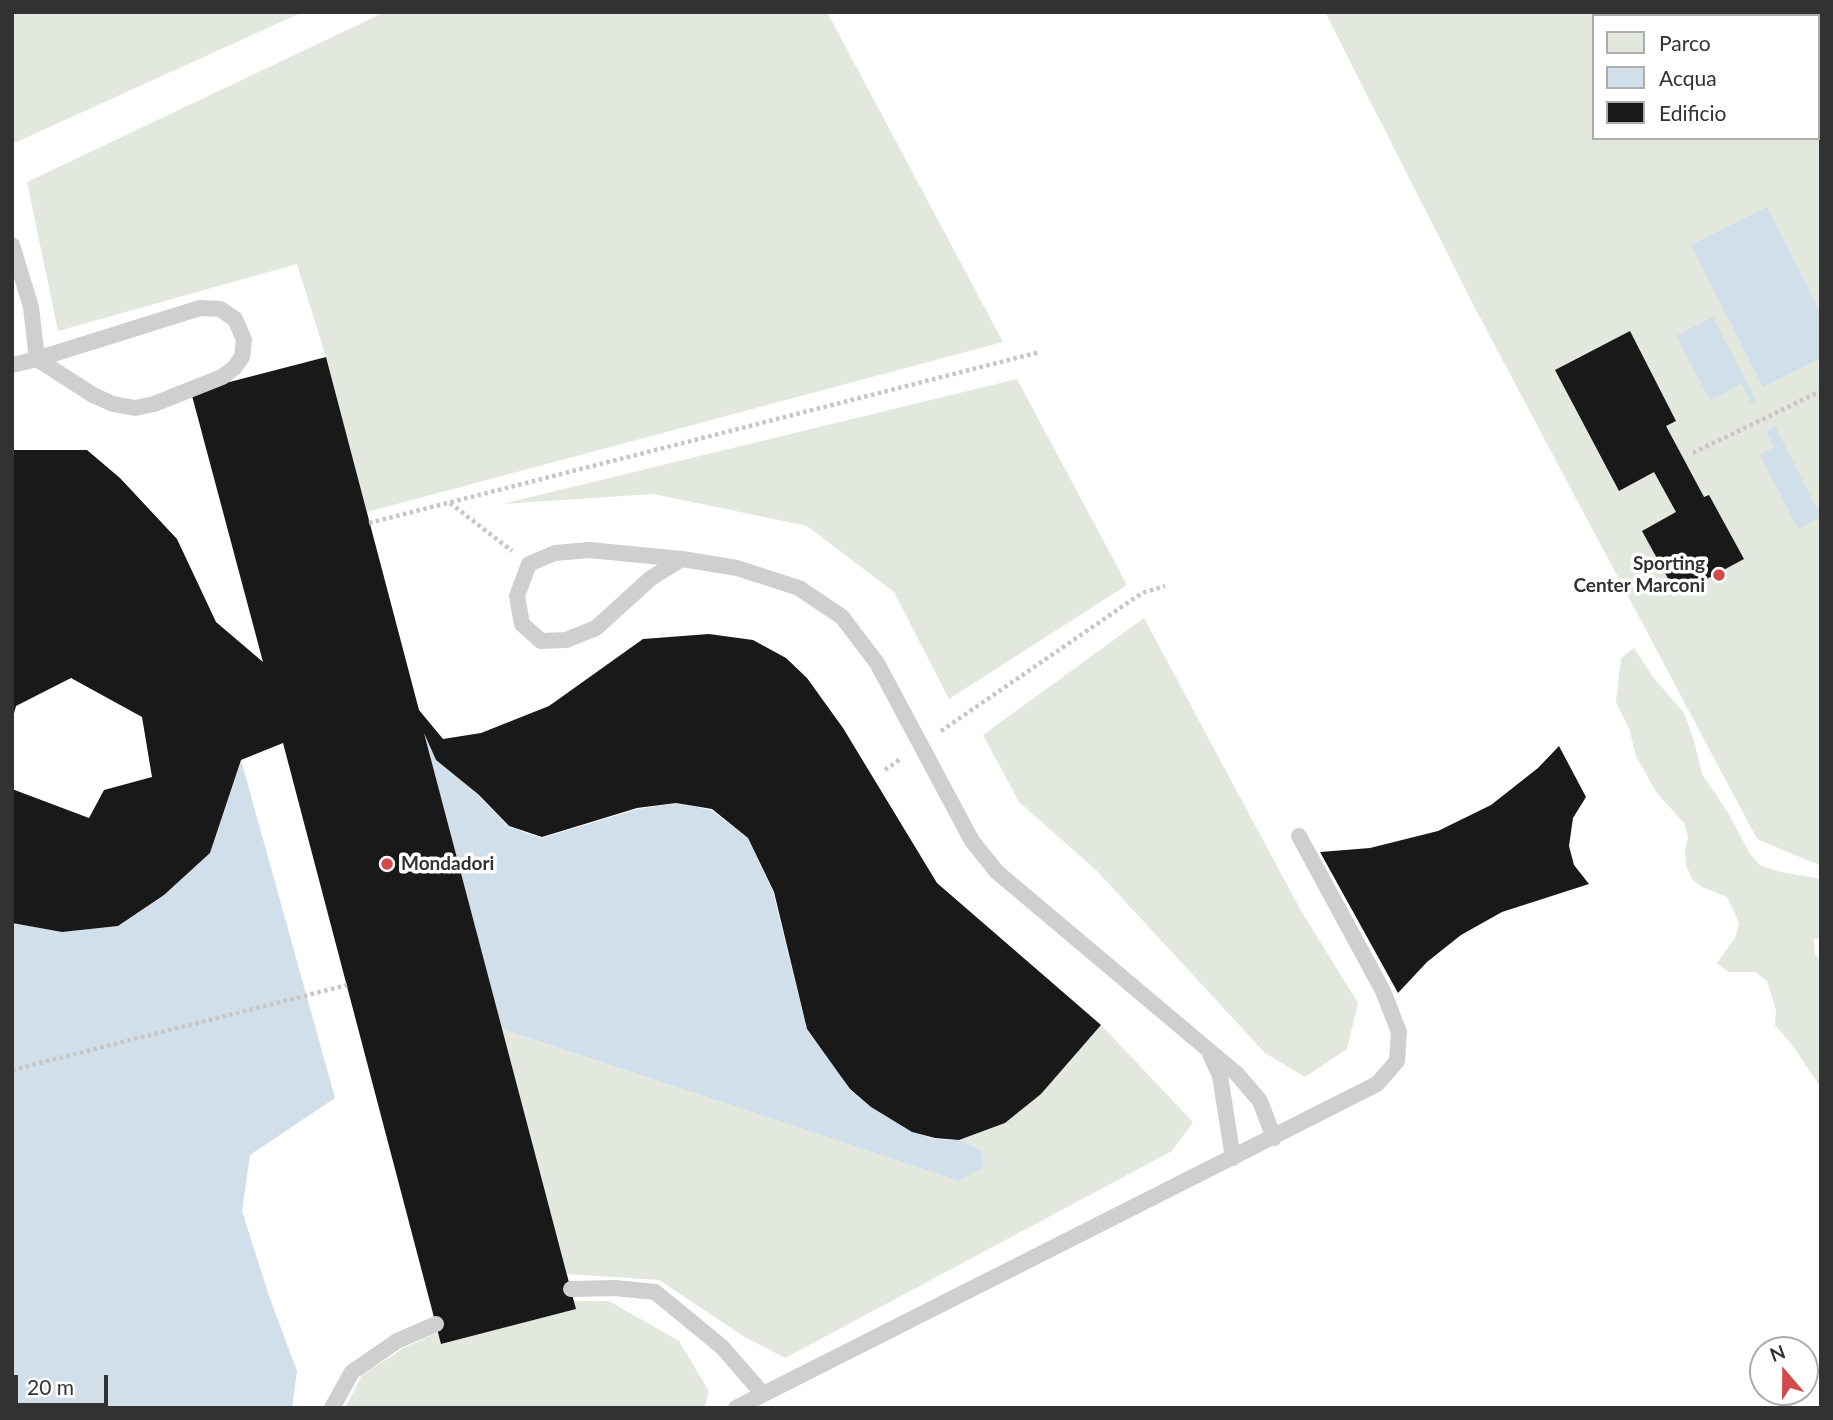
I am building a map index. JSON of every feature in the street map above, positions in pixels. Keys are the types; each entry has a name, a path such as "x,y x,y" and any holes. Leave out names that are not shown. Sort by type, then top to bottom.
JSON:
{"lane":[{"path":"12,245 31,307 37,359"},
{"path":"12,365 200,308 220,309 235,318 244,340 243,357 222,377 154,404 135,408 113,404 93,395 37,359"},
{"path":"682,559 651,578 596,628 566,640 541,641 522,624 517,596 529,564 555,553 589,550 682,559 737,568 799,588 842,617 877,663 971,841 998,872 1237,1074 1260,1101 1274,1138"},
{"path":"736,1408 1377,1084 1397,1061 1399,1032 1383,991 1299,836"},
{"path":"1209,1052 1220,1076 1233,1158"},
{"path":"570,1289 615,1288 655,1292 722,1347 763,1394"},
{"path":"332,1408 352,1372 397,1341 436,1324"}],"path":[{"path":"369,523 1040,352"},
{"path":"1693,453 1821,391"},
{"path":"449,503 529,564"},
{"path":"885,770 1142,593 1165,586"},
{"path":"12,1070 347,985"}],"green space":[{"path":"12,12 303,12 12,144"},
{"path":"385,12 827,12 1003,342 367,512 326,357 297,264 58,331 27,182"},
{"name":"Sporting Center Marconi","path":"1325,12 1821,12 1821,866 1757,839 1477,312"},
{"path":"1017,379 1127,585 949,699 894,592 807,526 654,494 502,504"},
{"path":"1144,618 1300,909 1358,1003 1347,1049 1305,1077 1265,1053 1097,871 1019,802 983,735"},
{"path":"1634,648 1653,677 1684,713 1702,774 1727,811 1750,854 1760,865 1776,871 1821,879 1821,938 1814,939 1815,953 1821,964 1821,1088 1793,1046 1775,1025 1776,1010 1767,981 1755,972 1728,972 1717,963 1735,938 1739,923 1727,897 1702,887 1692,879 1686,865 1688,837 1684,823 1656,792 1636,756 1629,728 1616,702 1621,658"},
{"path":"1101,1025 1193,1122 1172,1151 785,1358 743,1336 659,1280 567,1274 502,1029 959,1181 981,1150 959,1140 1005,1123 1041,1094"},
{"path":"574,1301 609,1301 679,1341 709,1391 705,1406 345,1408 362,1375 404,1348 438,1332 442,1344 575,1309"}],"water":[{"path":"1767,207 1821,314 1821,358 1763,387 1691,245"},
{"path":"1713,317 1757,402 1752,404 1741,384 1710,400 1676,336"},
{"path":"1775,426 1821,517 1798,529 1760,455 1774,447 1766,431"},
{"path":"424,733 436,760 478,795 509,827 542,838 638,809 676,803 711,810 748,838 773,892 807,1030 850,1090 871,1107 912,1132 935,1139 959,1140 981,1150 983,1167 959,1181 502,1029"},
{"path":"241,760 335,1098 250,1155 242,1211 297,1371 292,1408 12,1408 12,923 62,932 118,926 164,895 210,853"}],"building":[{"path":"1760,12 1821,12 1821,53 1819,54 1819,14"},
{"path":"1630,331 1676,421 1666,426 1704,497 1709,495 1744,559 1677,595 1642,531 1676,512 1654,472 1619,491 1555,370"},
{"path":"326,357 419,710 443,739 481,733 549,706 643,639 709,634 753,640 786,658 807,678 843,728 937,883 1101,1025 1041,1094 1005,1123 959,1140 912,1132 871,1107 850,1089 807,1029 774,892 748,838 712,809 676,803 637,808 542,837 509,826 479,795 436,760 424,733 576,1309 441,1344 283,743 241,760 210,853 164,895 118,926 62,932 12,923 12,789 89,818 104,790 152,777 142,717 71,678 16,706 12,721 12,450 87,450 120,478 177,539 216,622 263,662 191,392"},
{"path":"1559,746 1586,797 1573,818 1569,846 1574,865 1589,884 1502,912 1461,935 1427,962 1398,993 1320,852 1370,848 1438,831 1491,805 1538,768"}],"place":[{"name":"Sporting Center Marconi","path":"1719,575"},
{"name":"Mondadori","path":"387,864"}]}
